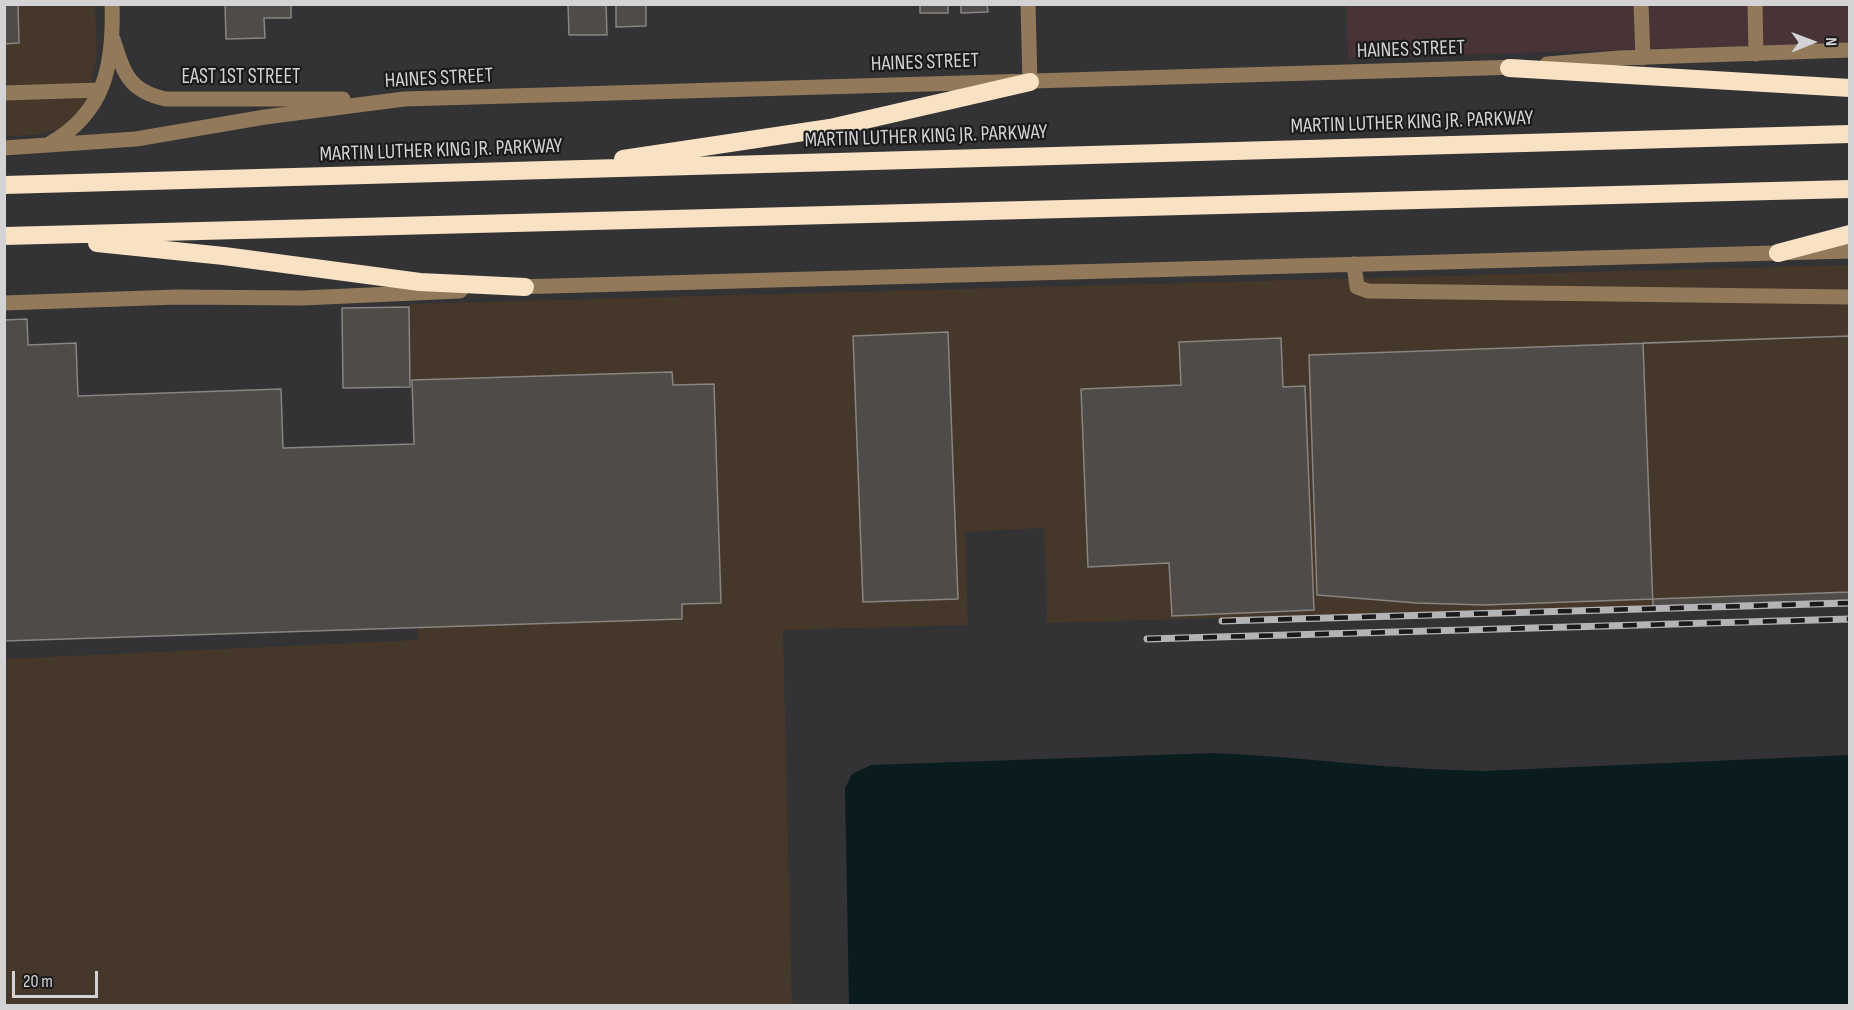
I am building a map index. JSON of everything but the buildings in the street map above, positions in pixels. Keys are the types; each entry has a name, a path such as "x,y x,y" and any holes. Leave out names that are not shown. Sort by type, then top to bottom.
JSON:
{"highway":[{"path":"1509,68 1850,88"},
{"path":"535,171 830,128 1030,81"},
{"name":"MARTIN LUTHER KING JR. PARKWAY","path":"4,185 1850,134"},
{"path":"12,236 1850,189"},
{"path":"1778,253 1850,234"},
{"path":"12,236 224,256 420,282 525,287"}],"street":[{"name":"EAST 1ST STREET","path":"44,147 66,134 96,103 113,39 112,4"},
{"path":"1028,4 1030,81"},
{"path":"1641,4 1643,58"},
{"path":"1755,4 1756,54"},
{"name":"EAST 1ST STREET","path":"113,39 132,85 146,95 165,99 404,99"},
{"name":"HAINES STREET","path":"4,148 136,139 265,117 404,99 1509,68 1643,58 1850,50"},
{"path":"4,93 100,90"},
{"path":"4,303 177,297 302,298 525,287 1850,251"},
{"path":"1354,264 1357,287 1368,291 1850,297"}],"shaded area":[{"path":"4,5 95,5 97,53 87,105 79,117 59,129 36,135 5,136"},
{"path":"1346,5 1849,5 1849,43 1348,58"},
{"path":"1849,265 1849,600 1047,623 1044,528 965,532 968,625 783,630 792,1005 5,1005 4,659 418,640 409,304"},
{"path":"1215,753 1484,771 1849,755 1849,1005 849,1005 845,788 852,774 871,765"}],"railway":[{"path":"1222,621 1850,603"},
{"path":"1147,639 1850,619"}]}
